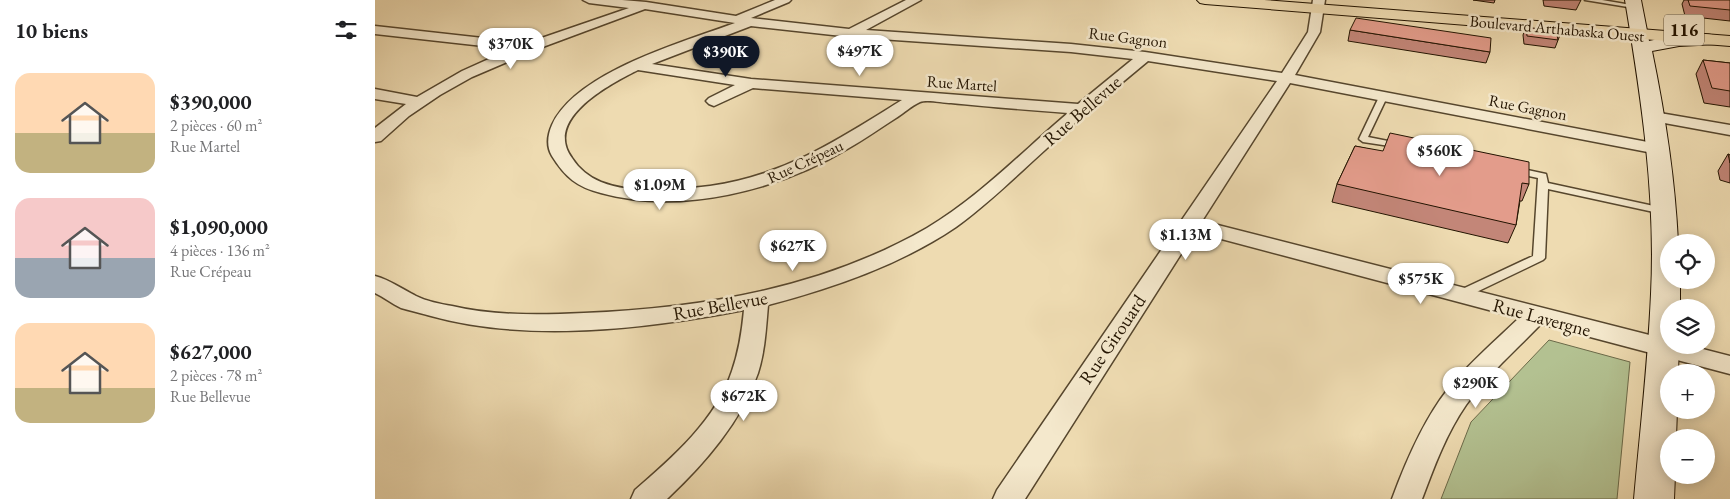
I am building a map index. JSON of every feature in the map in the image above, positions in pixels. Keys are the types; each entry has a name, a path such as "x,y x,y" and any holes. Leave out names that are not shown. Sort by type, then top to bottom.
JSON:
{"main road":[{"name":"Boulevard Arthabaska Ouest","path":"1205,0 1318,4"},
{"name":"Boulevard Arthabaska Ouest","path":"1283,0 1639,36"}],"street":[{"name":"Rue Gagnon","path":"589,0 646,6 751,22 851,33 1071,48 1145,56 1286,78 1658,149"},
{"path":"375,137 419,102 462,77 526,47 661,0"},
{"path":"736,20 785,0"},
{"path":"851,33 915,0"},
{"path":"1633,3 1658,149 1663,211 1666,299"},
{"name":"Rue Girouard","path":"1008,499 1286,78 1314,32 1318,4"},
{"name":"Rue Crépeau","path":"751,22 637,66 594,89 573,106 560,125 555,144 563,165 581,180 599,188 627,194 687,194 720,190 762,181 796,169 830,152 917,97"},
{"path":"375,30 526,47"},
{"path":"1639,36 1679,41 1725,38"},
{"name":"Rue Bellevue","path":"375,283 381,288 417,305 466,318 521,322 579,322 643,317 757,300 847,273 893,254 931,234 966,211 1081,109 1145,56"},
{"name":"Rue Martel","path":"637,66 751,83 1081,109"},
{"path":"715,101 751,83"},
{"path":"375,94 419,102"},
{"path":"1654,117 1730,130"},
{"name":"Rue Lavergne","path":"1189,224 1660,348"},
{"path":"646,499 689,456 722,418 739,387 751,350 757,300"},
{"path":"1407,499 1423,456 1448,410 1475,378 1536,315"},
{"path":"1654,499 1663,354"},
{"name":"Rue Lavergne","path":"1683,354 1730,366"}],"lane":[{"path":"1588,0 1633,3"},
{"path":"1383,97 1363,139 1412,149"},
{"path":"1460,296 1539,258 1543,176 1506,168"},
{"path":"1543,184 1663,211"}],"green space":[{"path":"1549,340 1630,362 1617,499 1441,499 1471,422"}],"building":[{"path":"1688,0 1730,0 1730,10 1690,6"},
{"path":"1356,18 1491,38 1490,52 1350,30"},
{"path":"1526,27 1560,32 1560,35 1557,35 1558,40 1527,36"},
{"path":"1703,60 1730,63 1730,91 1712,88"},
{"path":"1390,133 1529,162 1529,184 1522,183 1516,225 1337,184 1355,146 1383,151"}]}
